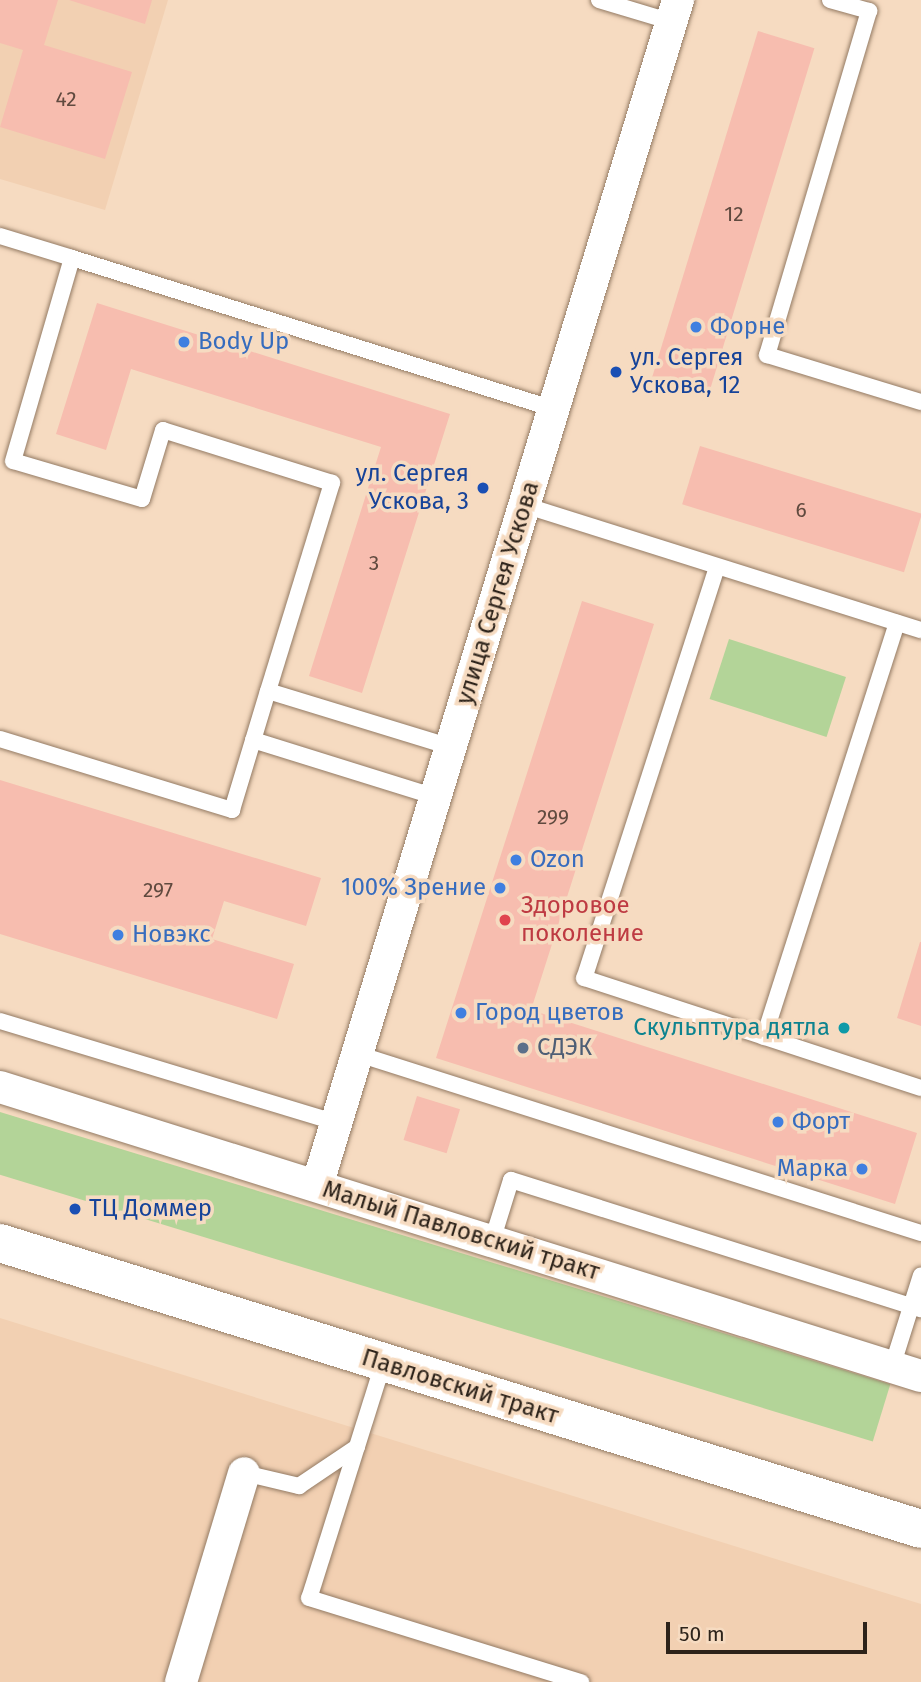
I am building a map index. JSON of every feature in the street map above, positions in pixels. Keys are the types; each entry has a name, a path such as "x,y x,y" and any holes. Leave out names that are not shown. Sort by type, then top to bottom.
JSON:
{"main road":[{"name":"Павловский тракт","path":"0,1243 921,1529"}],"street":[{"name":"улица Сергея Ускова","path":"317,1186 675,11"},
{"name":"Малый Павловский тракт","path":"0,1087 907,1371"},
{"path":"181,1682 244,1472"}],"lane":[{"path":"599,0 675,11"},
{"path":"830,0 872,5 767,355 921,402"},
{"path":"0,236 554,409"},
{"path":"0,738 232,810 332,482 163,430 142,499 4,462 72,258"},
{"path":"524,506 921,630"},
{"path":"717,568 584,978 921,1088"},
{"path":"764,1037 897,623"},
{"path":"268,691 451,747"},
{"path":"253,740 436,797"},
{"path":"0,1021 337,1123"},
{"path":"358,1054 921,1233"},
{"path":"492,1241 511,1180 916,1308"},
{"path":"907,1371 921,1275"},
{"path":"383,1364 309,1598 581,1682"},
{"path":"244,1472 299,1486 357,1447"}],"shaded area":[{"path":"0,0 168,0 105,210 0,179"},
{"path":"0,1318 921,1604 921,1682 0,1682"}],"green space":[{"path":"729,639 846,677 827,737 710,699"},
{"path":"0,1112 890,1384 873,1442 0,1175"}],"building":[{"path":"0,0 58,0 44,45 132,72 105,159 0,127 23,50 0,43"},
{"path":"69,0 152,0 145,24"},
{"path":"758,31 814,48 708,396 652,379"},
{"path":"97,303 450,414 362,693 309,676 381,447 131,369 106,450 56,434"},
{"path":"700,446 921,514 904,572 682,504"},
{"path":"582,601 654,624 531,1010 917,1133 895,1204 436,1058"},
{"path":"0,780 321,878 306,926 224,901 212,939 294,964 277,1019 0,934"},
{"path":"921,942 921,1026 897,1018"},
{"path":"417,1096 460,1109 447,1153 404,1140"}],"place":[{"name":"Форне","path":"696,327"},
{"name":"Body Up","path":"184,342"},
{"name":"ул. Сергея Ускова, 12","path":"616,372"},
{"name":"ул. Сергея Ускова, 3","path":"483,488"},
{"name":"Ozon","path":"516,860"},
{"name":"100% Зрение","path":"500,888"},
{"name":"Здоровое поколение","path":"505,920"},
{"name":"Новэкс","path":"118,935"},
{"name":"Город цветов","path":"461,1013"},
{"name":"Скульптура дятла","path":"844,1028"},
{"name":"СДЭК","path":"523,1048"},
{"name":"Форт","path":"778,1122"},
{"name":"Марка","path":"862,1169"},
{"name":"ТЦ Доммер","path":"75,1209"}]}
